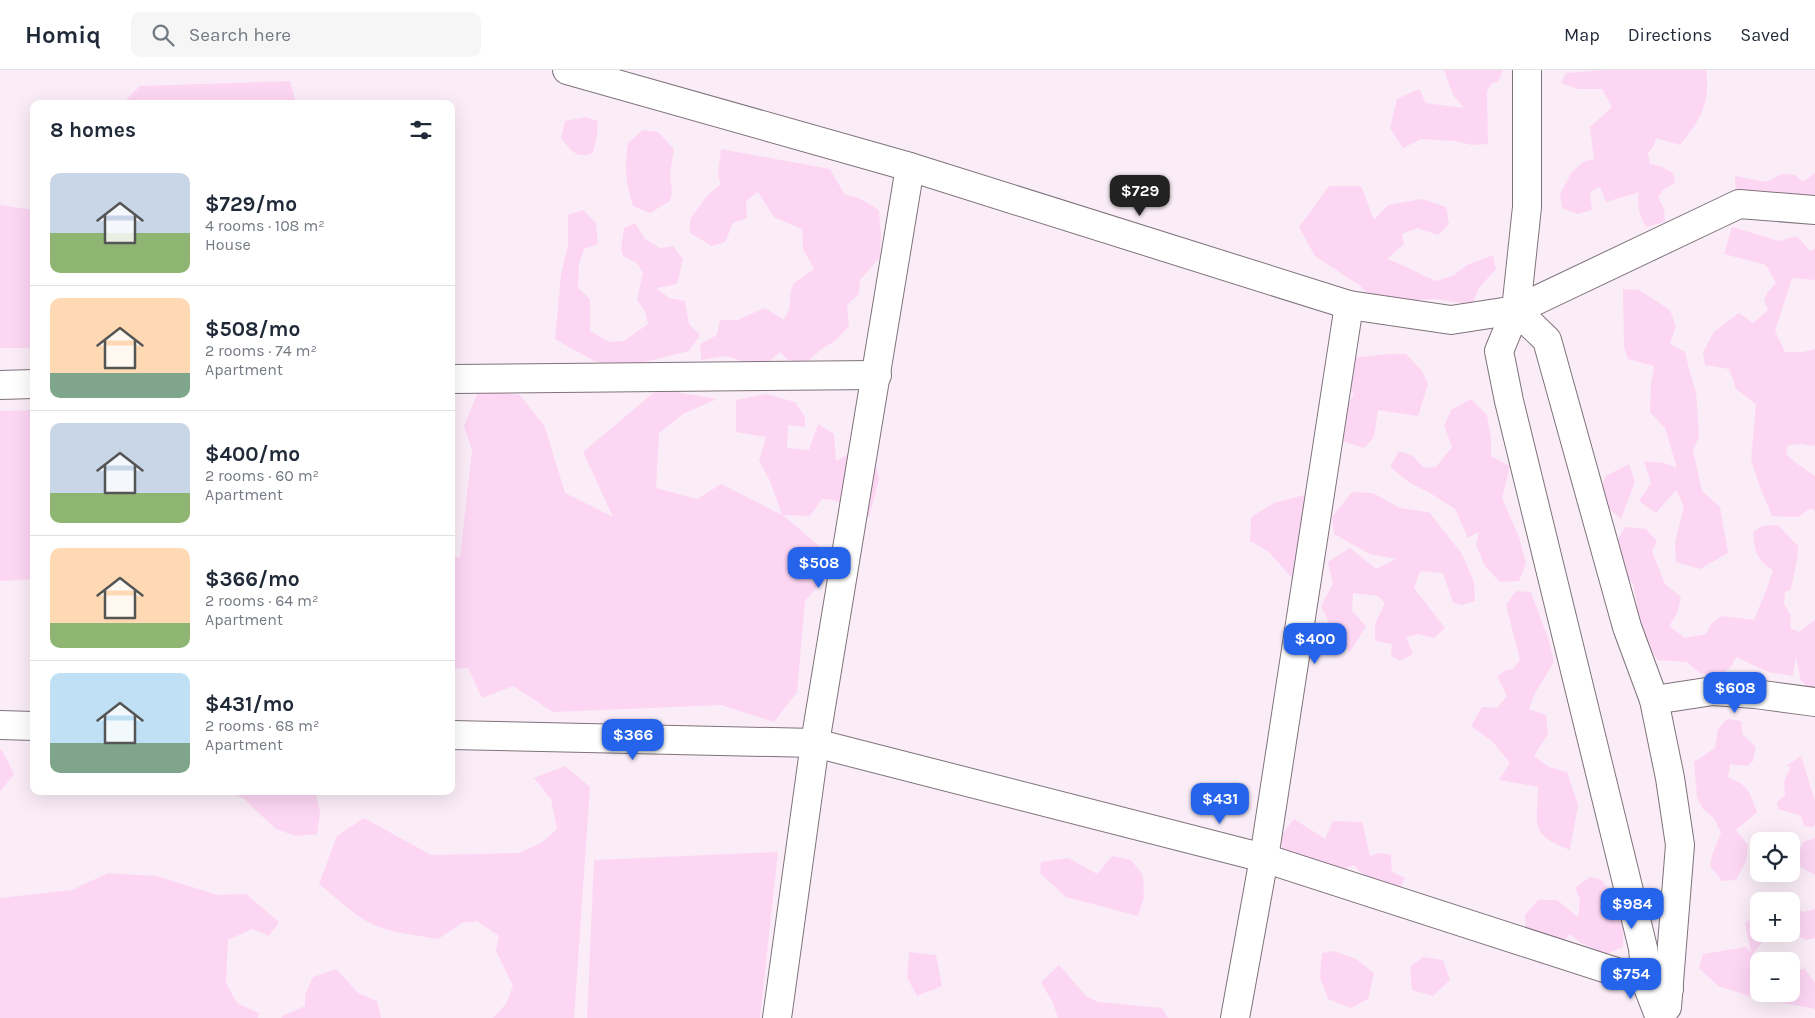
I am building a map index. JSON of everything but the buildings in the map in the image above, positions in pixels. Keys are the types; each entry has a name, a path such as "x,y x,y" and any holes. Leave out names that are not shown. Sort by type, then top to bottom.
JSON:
{"street":[{"path":"567,70 910,166 1348,305 1451,320 1516,310 1740,204 1815,210"},
{"path":"1527,70 1527,207 1516,310 1499,351 1509,401 1643,948 1666,1018"},
{"path":"777,1018 815,743 910,166"},
{"path":"1235,1018 1264,858 1348,305"},
{"path":"1516,310 1547,340 1627,627 1654,700 1670,778 1680,845 1675,916 1657,986 1660,1018"},
{"path":"455,380 877,375"},
{"path":"0,385 30,384"},
{"path":"1654,700 1713,691 1755,694 1815,702"},
{"path":"0,725 30,726"},
{"path":"455,735 815,743 1264,858 1657,986"},
{"path":"1607,970 1633,957 1675,916"}],"shaded area":[{"path":"1444,70 1503,70 1498,82 1492,83 1487,91 1488,144 1472,145 1455,141 1421,139 1403,148 1390,128 1397,99 1419,89 1426,103 1464,108 1453,95"},
{"path":"1604,70 1706,70 1707,92 1705,102 1693,127 1680,145 1656,138 1654,145 1648,153 1650,164 1660,166 1673,173 1675,183 1663,190 1658,197 1664,209 1665,222 1646,227 1639,210 1639,192 1606,202 1600,187 1590,192 1592,210 1577,214 1562,208 1560,194 1572,172 1583,162 1594,159 1590,127 1612,107 1602,89 1578,89 1561,83 1566,73"},
{"path":"290,81 295,100 126,100 140,86"},
{"path":"586,117 598,121 597,136 593,153 582,155 574,153 561,138 565,121"},
{"path":"643,130 658,132 674,149 670,174 672,191 670,201 650,213 633,206 626,175 628,143"},
{"path":"721,149 830,169 845,195 859,198 879,210 880,257 860,280 859,294 847,305 849,326 835,341 805,363 788,360 780,352 767,363 749,363 726,356 701,360 700,344 717,335 720,320 737,320 765,308 784,320 789,309 791,290 794,283 814,269 803,249 802,229 774,217 758,192 746,201 747,218 733,223 725,242 712,246 690,233 690,219 706,197 721,184 718,176"},
{"path":"1815,173 1815,202 1808,195 1779,199 1770,192 1751,203 1736,195 1735,176 1766,182 1782,174 1795,175 1803,182"},
{"path":"1329,186 1361,186 1374,220 1388,205 1422,199 1446,207 1449,224 1438,235 1417,228 1402,234 1404,244 1387,259 1437,281 1454,275 1467,265 1493,255 1496,269 1479,288 1472,305 1436,299 1377,302 1359,285 1315,256 1299,227"},
{"path":"0,205 30,209 30,348 0,348"},
{"path":"583,210 596,223 598,244 584,249 579,264 578,288 590,299 590,331 609,342 624,341 648,324 645,311 637,300 643,273 637,263 623,256 621,249 624,228 635,223 645,239 660,248 673,246 683,259 677,284 656,288 669,298 685,301 689,324 700,335 689,351 624,367 594,361 555,339 561,275 568,246 568,215"},
{"path":"1732,227 1779,241 1797,236 1810,251 1815,248 1815,280 1792,278 1775,331 1785,352 1803,352 1815,349 1815,446 1788,445 1786,454 1815,476 1815,511 1811,508 1798,517 1772,516 1761,490 1751,460 1756,404 1736,389 1729,369 1705,365 1703,352 1714,332 1739,313 1753,323 1768,310 1764,301 1767,293 1776,283 1766,265 1724,254"},
{"path":"1623,289 1639,290 1670,310 1676,326 1670,344 1685,352 1696,392 1699,437 1693,450 1702,491 1720,507 1728,553 1700,569 1676,562 1675,543 1684,506 1676,490 1656,513 1639,501 1651,483 1644,461 1664,463 1677,468 1665,428 1650,412 1654,366 1628,359 1624,347"},
{"path":"1406,354 1422,371 1428,384 1418,416 1378,410 1374,437 1364,448 1342,441 1338,432 1344,408 1354,395 1349,387 1351,358"},
{"path":"658,389 717,399 683,414 659,433 656,488 697,499 721,484 782,515 770,481 759,461 766,437 736,432 736,400 766,394 795,402 805,417 805,427 788,425 787,448 809,450 818,424 834,434 836,461 850,453 876,465 879,479 869,517 834,500 822,499 810,516 783,515 826,552 820,583 805,601 797,692 774,722 721,705 553,712 513,686 482,698 468,668 455,669 455,557 460,557 472,450 464,426 479,390 520,395 545,427 565,493 613,517 583,452"},
{"path":"1471,399 1487,415 1491,439 1491,456 1510,466 1502,498 1519,537 1526,563 1519,581 1500,582 1485,566 1476,545 1479,532 1468,538 1455,509 1410,483 1390,467 1399,451 1413,456 1424,468 1436,467 1452,447 1444,426 1451,410"},
{"path":"30,410 30,579 0,581 0,411"},
{"path":"1629,464 1635,482 1621,519 1597,498 1606,476"},
{"path":"1352,492 1373,493 1400,508 1429,512 1462,554 1474,582 1475,601 1462,605 1453,603 1443,573 1420,571 1414,588 1445,628 1434,638 1418,634 1406,637 1413,654 1400,661 1391,656 1392,644 1375,641 1375,624 1385,603 1378,596 1353,593 1352,611 1366,626 1350,652 1333,631 1321,606 1333,584 1328,562 1350,548 1376,569 1396,559 1370,554 1334,534 1332,517"},
{"path":"1304,495 1328,532 1325,554 1302,574 1291,577 1269,552 1250,541 1251,517 1274,503"},
{"path":"1778,525 1798,546 1791,589 1785,592 1784,604 1791,616 1790,628 1799,632 1815,620 1815,685 1812,689 1801,681 1796,657 1793,676 1768,672 1736,657 1732,665 1720,677 1700,673 1687,662 1658,660 1641,640 1636,620 1637,605 1633,584 1621,571 1614,546 1625,527 1646,529 1657,541 1652,551 1665,584 1681,597 1677,614 1669,626 1685,638 1706,634 1711,624 1722,616 1754,620 1773,570 1759,558 1754,544 1753,532 1762,526"},
{"path":"1516,591 1531,592 1549,641 1554,662 1535,693 1529,709 1546,715 1548,734 1534,756 1549,767 1567,772 1578,805 1570,850 1548,839 1538,828 1538,787 1499,780 1510,763 1493,742 1471,726 1482,707 1497,708 1507,696 1497,676 1506,670 1513,669 1520,660 1506,605"},
{"path":"1727,719 1741,721 1743,735 1756,747 1753,761 1747,766 1730,764 1728,777 1742,784 1749,792 1757,812 1736,830 1748,845 1746,861 1736,880 1722,881 1710,866 1712,855 1721,833 1714,818 1703,809 1697,797 1694,762 1715,748 1718,729"},
{"path":"0,750 2,750 14,774 0,792"},
{"path":"1801,756 1815,801 1815,824 1813,827 1804,826 1801,816 1778,809 1777,802 1785,795 1784,781 1791,767 1786,766"},
{"path":"565,766 590,787 574,1018 493,1018 506,1004 513,986 496,951 499,936 477,921 462,923 438,939 395,931 378,927 365,920 351,911 319,884 337,836 364,818 431,855 519,853 541,843 557,829 551,799 534,778"},
{"path":"237,795 316,795 320,812 317,834 296,836 276,829 244,799"},
{"path":"1294,819 1325,839 1333,821 1362,822 1370,856 1379,853 1391,855 1392,872 1405,878 1399,890 1374,882 1354,865 1342,870 1283,851 1280,837"},
{"path":"1815,838 1815,875 1800,865 1800,850 1803,842"},
{"path":"778,852 760,1018 587,1018 594,860"},
{"path":"1112,856 1131,860 1143,875 1144,897 1138,916 1066,897 1040,873 1041,862 1068,858 1097,874"},
{"path":"108,873 156,876 218,895 246,894 279,922 269,936 252,929 228,940 226,983 237,1003 259,1013 258,1018 0,1018 0,898 72,890"},
{"path":"1590,877 1602,880 1618,903 1623,919 1623,947 1607,954 1581,943 1570,934 1542,965 1528,958 1525,915 1538,900 1557,900 1578,917 1580,900 1575,888"},
{"path":"1815,909 1815,938 1805,940 1800,937 1800,911 1804,912"},
{"path":"1750,919 1750,942 1763,942 1754,952 1751,952 1745,923"},
{"path":"1746,947 1750,952 1750,996 1718,986 1699,968 1703,954"},
{"path":"1334,951 1356,959 1374,973 1368,999 1351,1008 1328,999 1320,977 1322,953"},
{"path":"909,952 936,955 942,986 917,996 907,977"},
{"path":"1423,957 1443,960 1450,980 1433,996 1412,990 1410,967"},
{"path":"1059,965 1086,996 1098,1002 1162,1008 1168,1018 1058,1018 1053,1003 1041,982"},
{"path":"336,969 358,993 377,1001 381,1018 282,1018 282,1016 305,1006 305,995 313,977"},
{"path":"1800,969 1805,969 1815,983 1815,1009 1778,1002 1800,1002"}]}
